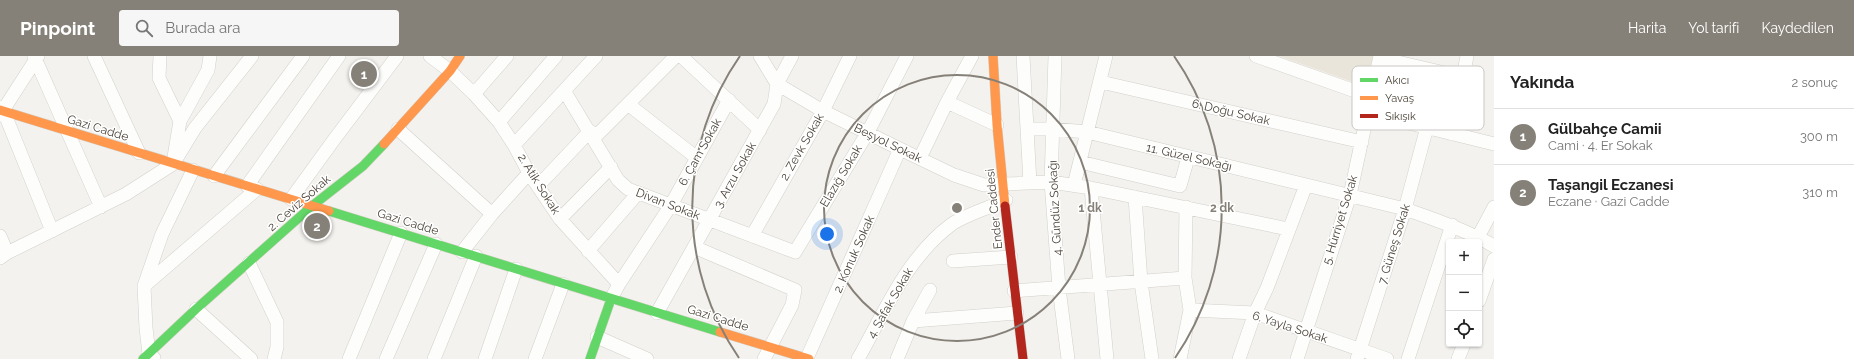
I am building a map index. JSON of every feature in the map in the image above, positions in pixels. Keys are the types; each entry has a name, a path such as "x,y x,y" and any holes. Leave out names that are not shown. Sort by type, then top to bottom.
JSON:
{"main road":[{"name":"2. Ceviz Sokak","path":"149,357 196,309 312,206 363,166 450,71 460,56"},
{"name":"Ender Caddesi","path":"994,56 997,125 1006,200 1014,292 1024,359"},
{"name":"Gazi Cadde","path":"1,110 476,256 610,299 770,346 808,359"},
{"path":"590,359 610,299"}],"street":[{"path":"94,56 139,153"},
{"path":"160,56 159,78 180,121"},
{"path":"173,164 180,121 208,70 210,56"},
{"path":"0,236 3,256 126,194 173,164 195,128 252,56"},
{"path":"214,176 303,56"},
{"path":"144,286 252,188 339,56"},
{"path":"291,199 333,140 397,56"},
{"name":"2. Atik Sokak","path":"430,56 450,71 474,94 499,122 514,145 529,173 560,219 619,284"},
{"path":"474,94 507,56"},
{"path":"499,122 556,56"},
{"path":"514,145 565,92 596,56"},
{"path":"538,186 592,135 629,105 676,56"},
{"path":"681,56 760,130"},
{"path":"760,56 777,84"},
{"name":"3. Arzu Sokak","path":"657,313 774,104 777,84 792,56"},
{"name":"2. Zevk Sokak","path":"752,236 823,111 850,56"},
{"name":"Elazığ Sokak","path":"795,252 868,132 907,56"},
{"path":"920,158 947,102 972,56"},
{"path":"1023,56 1030,183"},
{"name":"4. Gündüz Sokağı","path":"1055,56 1054,129 1051,182 1059,288 1068,359"},
{"path":"1074,185 1101,82 1106,56"},
{"path":"1256,56 1352,90"},
{"path":"1465,66 1467,56"},
{"path":"36,57 101,207"},
{"path":"36,57 1,110 52,231"},
{"path":"1380,57 1417,66"},
{"name":"6. Doğu Sokak","path":"1101,82 1362,142"},
{"name":"Beşyol Sokak","path":"777,84 823,111 900,149 954,175 984,185 1051,182 1074,185 1288,229"},
{"name":"Divan Sokak","path":"565,92 618,180 628,189 709,221 795,252"},
{"name":"6. Çam Sokak","path":"619,284 671,206 729,100"},
{"path":"947,102 997,125"},
{"path":"629,105 697,158"},
{"path":"398,129 492,214"},
{"name":"11. Güzel Sokağı","path":"1027,129 1054,129 1087,132 1188,158 1306,184 1406,209 1452,225 1494,246"},
{"name":"5. Hürriyet Sokak","path":"1297,359 1350,195 1364,130"},
{"name":"7. Güneş Sokak","path":"1359,354 1406,209 1426,130"},
{"path":"1435,130 1494,144"},
{"path":"1452,134 1453,130"},
{"name":"2. Konuk Sokak","path":"808,359 900,149"},
{"path":"1080,162 1180,186 1188,158"},
{"path":"560,219 611,167"},
{"path":"149,357 144,286 162,234 193,170"},
{"path":"462,252 492,214 529,173"},
{"path":"1239,359 1255,313 1267,288 1306,184"},
{"path":"1091,188 1107,359"},
{"path":"588,251 638,193"},
{"path":"1135,197 1141,282 1152,359"},
{"name":"4. Şafak Sokak","path":"858,359 900,282 923,251 953,223 1006,200"},
{"path":"1178,358 1190,310 1185,278 1186,207"},
{"path":"1478,237 1494,207"},
{"path":"1408,359 1452,225"},
{"path":"349,359 401,233"},
{"path":"386,359 436,244"},
{"path":"694,247 795,290 792,305 764,359"},
{"path":"434,359 476,256"},
{"path":"953,261 1011,257"},
{"path":"1482,293 1494,259"},
{"path":"249,263 277,322 277,347 274,359"},
{"path":"485,359 516,269"},
{"path":"1014,292 1185,278"},
{"path":"535,359 563,284"},
{"path":"610,299 619,284"},
{"path":"897,359 913,321 930,290"},
{"path":"196,309 251,359"},
{"name":"6. Yayla Sokak","path":"1190,310 1255,313 1305,331 1359,354 1388,359"},
{"path":"913,321 1017,313"},
{"path":"597,337 648,359"},
{"path":"1458,359 1463,347"}],"shaded area":[{"path":"1279,56 1373,56 1371,66 1352,66 1352,82"}],"traffic: fast":[{"path":"143,359 196,309 312,206 363,166 384,144"},
{"path":"329,211 720,332"},
{"path":"590,359 611,299"}],"traffic: slow":[{"path":"384,144 450,71 460,56"},
{"path":"993,56 997,125 1005,206"},
{"path":"0,110 329,211"},
{"path":"720,332 809,359"}],"traffic: jam":[{"path":"1005,206 1023,359"}],"place":[{"name":"Gülbahçe Camii","path":"364,74"},
{"name":"Taşangil Eczanesi","path":"317,226"}]}
